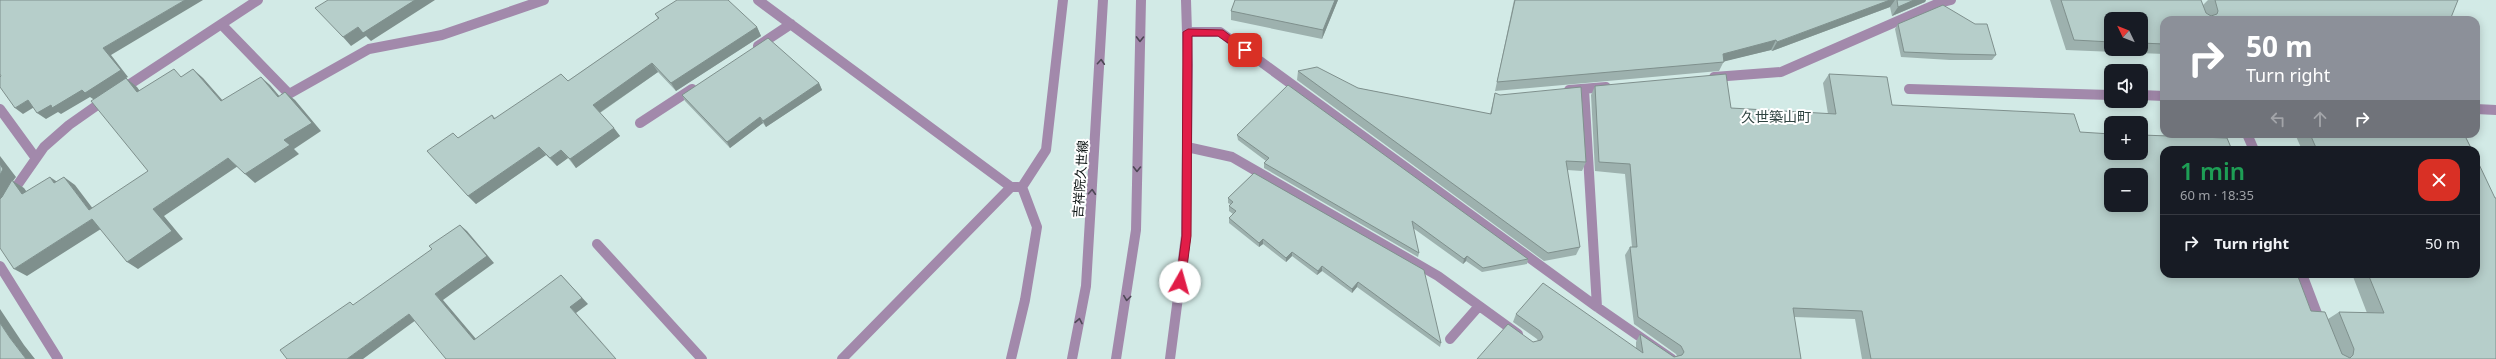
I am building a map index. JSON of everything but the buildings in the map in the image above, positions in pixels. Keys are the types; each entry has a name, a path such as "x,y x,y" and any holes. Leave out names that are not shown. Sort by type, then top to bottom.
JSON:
{"street":[{"path":"0,210 10,200 35,157 66,125 222,25 258,0"},
{"path":"222,25 289,94 369,49 442,35 544,0"},
{"path":"758,0 1016,187 1037,227 1025,300 1011,359"},
{"path":"842,359 1016,187 1046,150 1063,0"},
{"name":"吉祥院久世線","path":"1072,359 1086,286 1103,0"},
{"path":"1116,359 1124,316 1136,230 1141,0"},
{"path":"1170,359 1186,236 1188,32 1186,0"},
{"path":"1702,78 1781,72 1936,1 1951,0"},
{"path":"752,50 791,24"},
{"path":"1188,32 1220,32 1597,307 1672,359"},
{"path":"640,123 699,84"},
{"path":"1560,91 1616,86"},
{"path":"1584,89 1597,307"},
{"path":"1909,89 2104,94"},
{"path":"2148,95 2160,96"},
{"path":"0,109 35,157"},
{"path":"2480,109 2496,110"},
{"path":"1187,147 1232,157 1438,276 1527,340"},
{"path":"597,244 702,359"},
{"path":"0,266 58,359"},
{"path":"2304,278 2327,338"},
{"path":"1450,338 1479,306"}],"district":[{"name":"久世築山町","path":"1776,116"}],"route":[{"path":"1180,282 1186,236 1188,32 1220,32 1245,50"}]}
